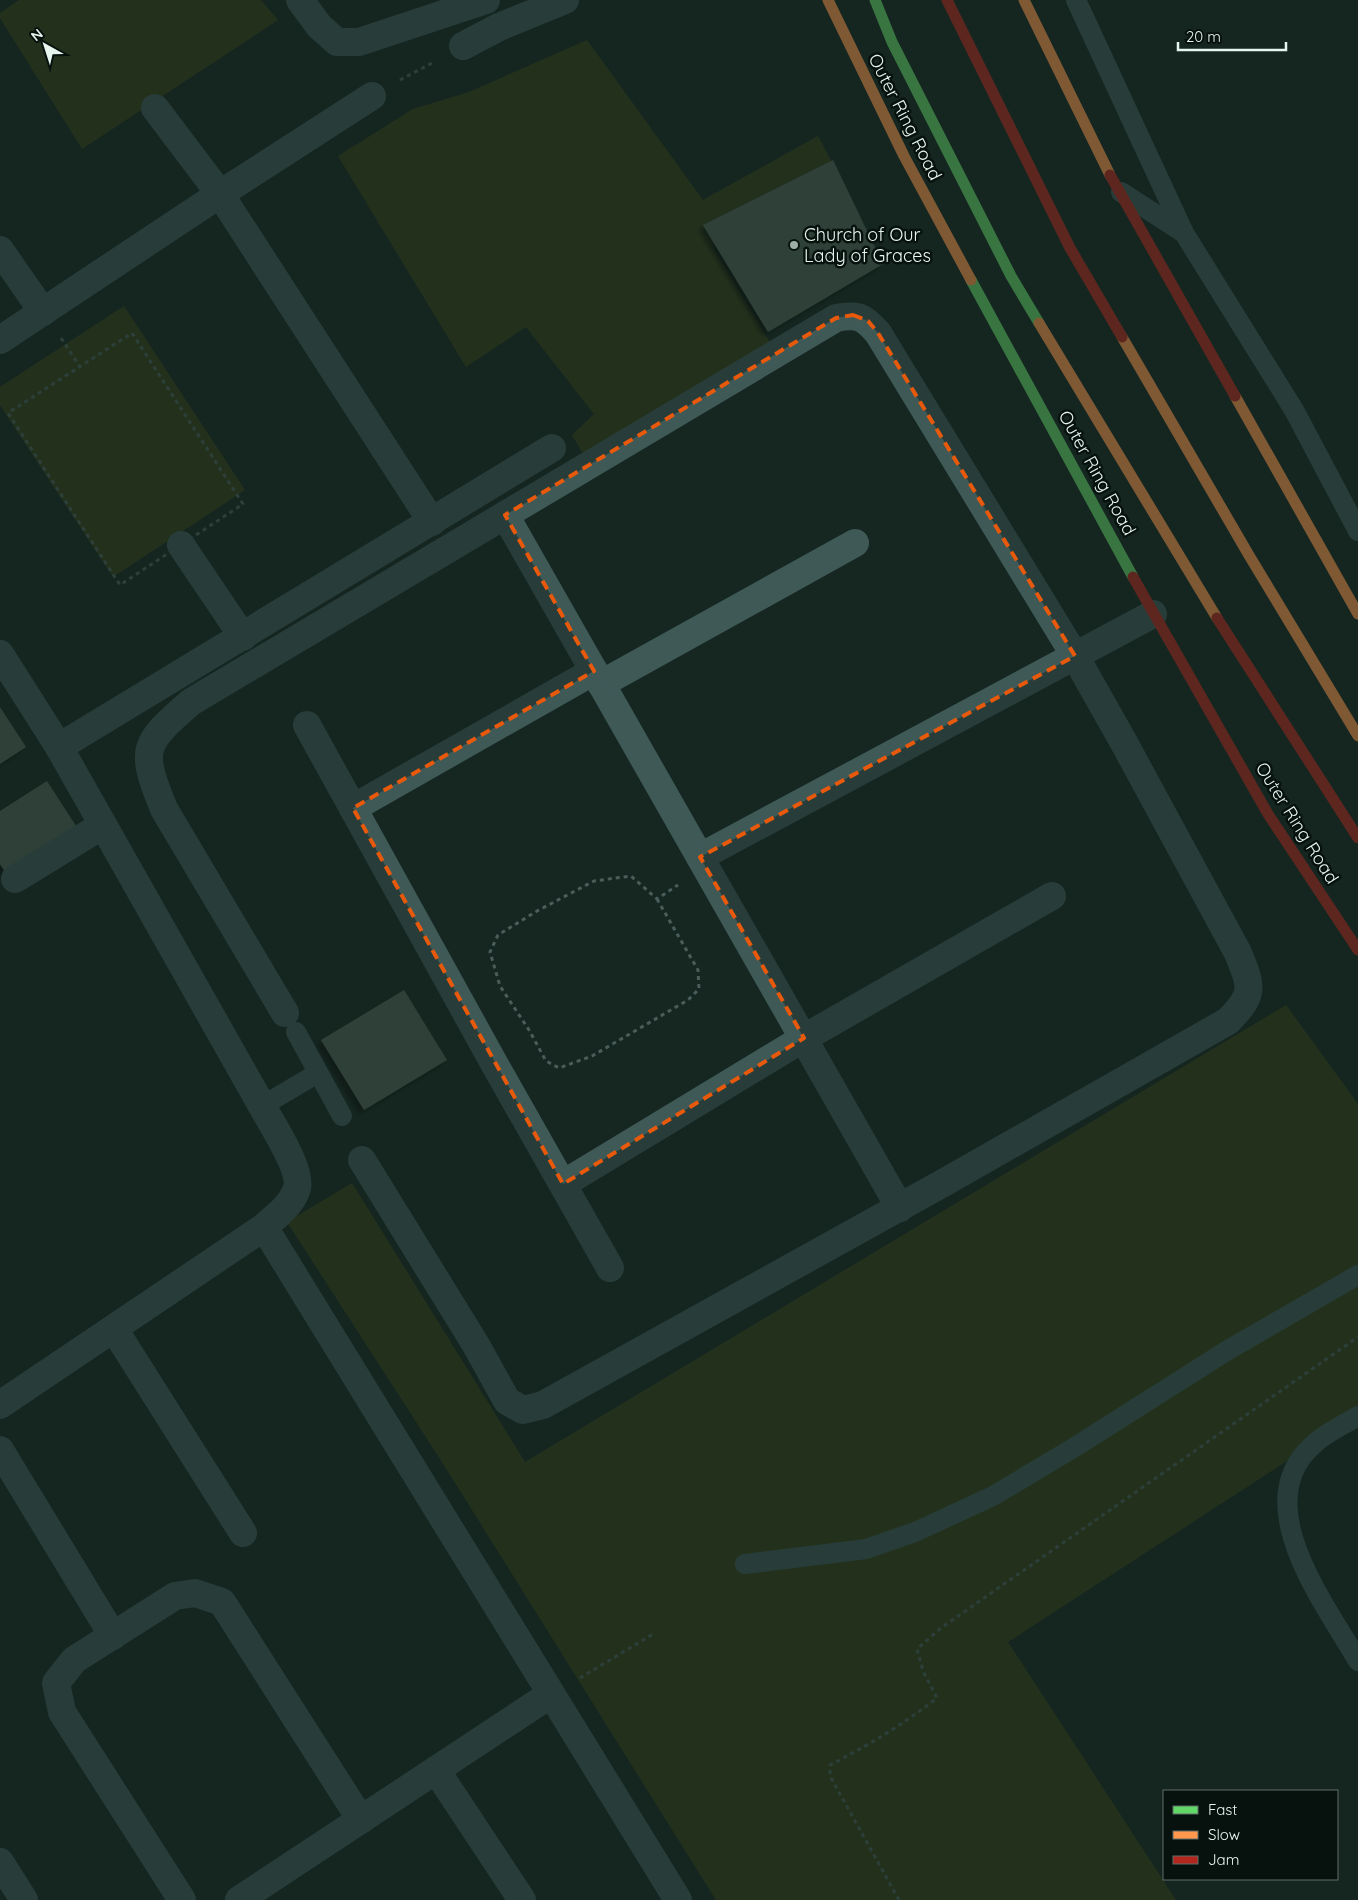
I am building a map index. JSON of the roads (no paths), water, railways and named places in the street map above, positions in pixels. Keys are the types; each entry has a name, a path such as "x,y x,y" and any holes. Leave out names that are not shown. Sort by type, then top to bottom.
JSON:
{"main road":[{"name":"Outer Ring Road","path":"828,0 904,156 1153,614 1268,814 1358,950"},
{"name":"Outer Ring Road","path":"875,0 892,42 1011,276 1196,585 1358,838"},
{"path":"947,0 1070,248 1250,557 1358,736"},
{"path":"1024,0 1103,163 1358,614"}],"street":[{"path":"300,0 320,26 337,42 359,42 487,0 499,27"},
{"path":"463,46 499,27 565,0"},
{"path":"0,340 372,96"},
{"path":"155,108 220,194 432,522"},
{"path":"0,250 43,312"},
{"path":"291,1023 164,808 152,779 148,763 150,745 162,727 191,702 836,318 853,315 868,322 878,333 1075,656 1123,741 1238,953 1248,976 1249,995 1241,1009 1228,1021 900,1208 543,1405 523,1410 507,1401 476,1345 362,1160"},
{"path":"59,747 552,448"},
{"path":"505,515 900,1208"},
{"path":"353,808 855,542"},
{"path":"181,545 242,637"},
{"path":"703,862 1153,614"},
{"path":"0,654 59,747 262,1106 293,1163 297,1187 288,1205 264,1227 0,1405"},
{"path":"307,725 610,1268"},
{"path":"15,879 103,825"},
{"path":"563,1184 804,1038 1052,896"},
{"path":"264,1227 678,1900"},
{"path":"114,1329 243,1534"},
{"path":"0,1450 113,1636"},
{"path":"182,1900 62,1712 56,1683 74,1660 175,1596 195,1592 222,1602 361,1820"},
{"path":"239,1900 274,1891 361,1820 551,1694"},
{"path":"436,1770 522,1900"},
{"path":"0,1862 24,1900"}],"lane":[{"path":"1076,0 1184,233 1294,410 1358,531"},
{"path":"1120,192 1184,233"},
{"path":"291,1023 342,1116"},
{"path":"262,1106 318,1073"},
{"path":"745,1564 866,1550 915,1532 993,1496 1075,1447 1228,1350 1358,1275"},
{"path":"1358,1416 1312,1445 1293,1470 1286,1494 1287,1515 1293,1541 1316,1588 1358,1661"}],"place":[{"name":"Church of Our Lady of Graces","path":"794,245"}]}
